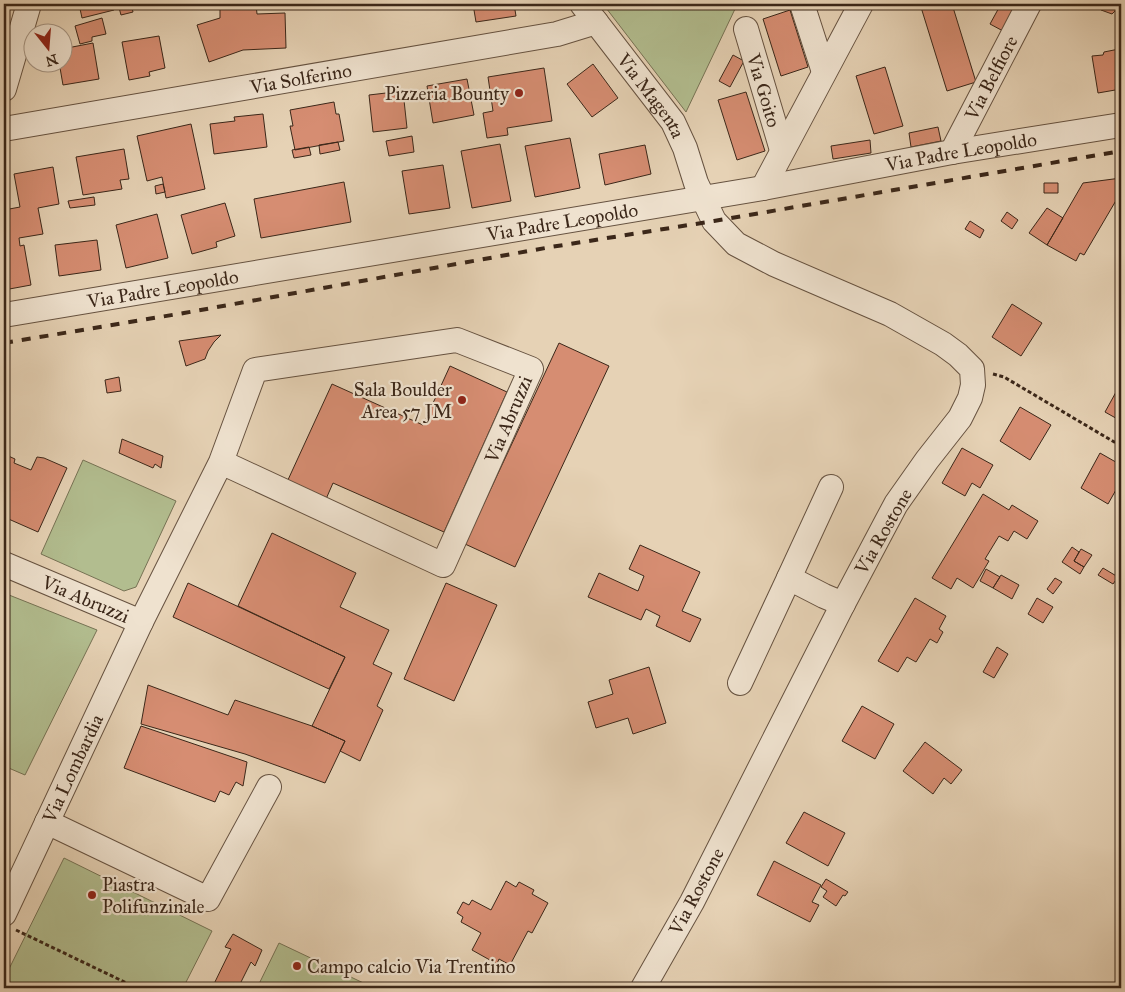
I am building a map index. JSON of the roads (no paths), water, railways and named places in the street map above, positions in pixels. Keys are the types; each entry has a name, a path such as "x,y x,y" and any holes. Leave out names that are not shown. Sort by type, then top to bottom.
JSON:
{"street":[{"path":"4,89 29,4"},
{"path":"802,4 824,72"},
{"name":"Via Goito","path":"763,188 860,4"},
{"name":"Via Belfiore","path":"952,152 1029,4"},
{"name":"Via Solferino","path":"4,129 557,34 589,13"},
{"name":"Via Magenta","path":"589,13 673,122 685,148 702,198"},
{"name":"Via Goito","path":"746,29 782,150"},
{"name":"Via Padre Leopoldo","path":"4,315 763,188 952,152 1121,125"},
{"name":"Via Rostone","path":"643,988 692,902 843,604 896,504 960,418 970,398 973,385 972,369 943,344 890,314 774,264 736,244 714,221 702,198"},
{"name":"Via Abruzzi","path":"4,564 140,622 221,462 255,370 458,340 531,369 443,565 221,462"},
{"path":"740,684 831,487"},
{"path":"789,578 843,604"},
{"name":"Via Lombardia","path":"8,921 47,822 140,622"},
{"path":"47,822 208,899 270,787"}],"railway":[{"path":"4,343 184,313 551,247 1121,151"}],"place":[{"name":"Pizzeria Bounty","path":"519,93"},
{"name":"Sala Boulder Area 57 JM","path":"462,400"},
{"name":"Piastra Polifunzinale","path":"92,895"},
{"name":"Campo calcio Via Trentino","path":"297,966"}]}
